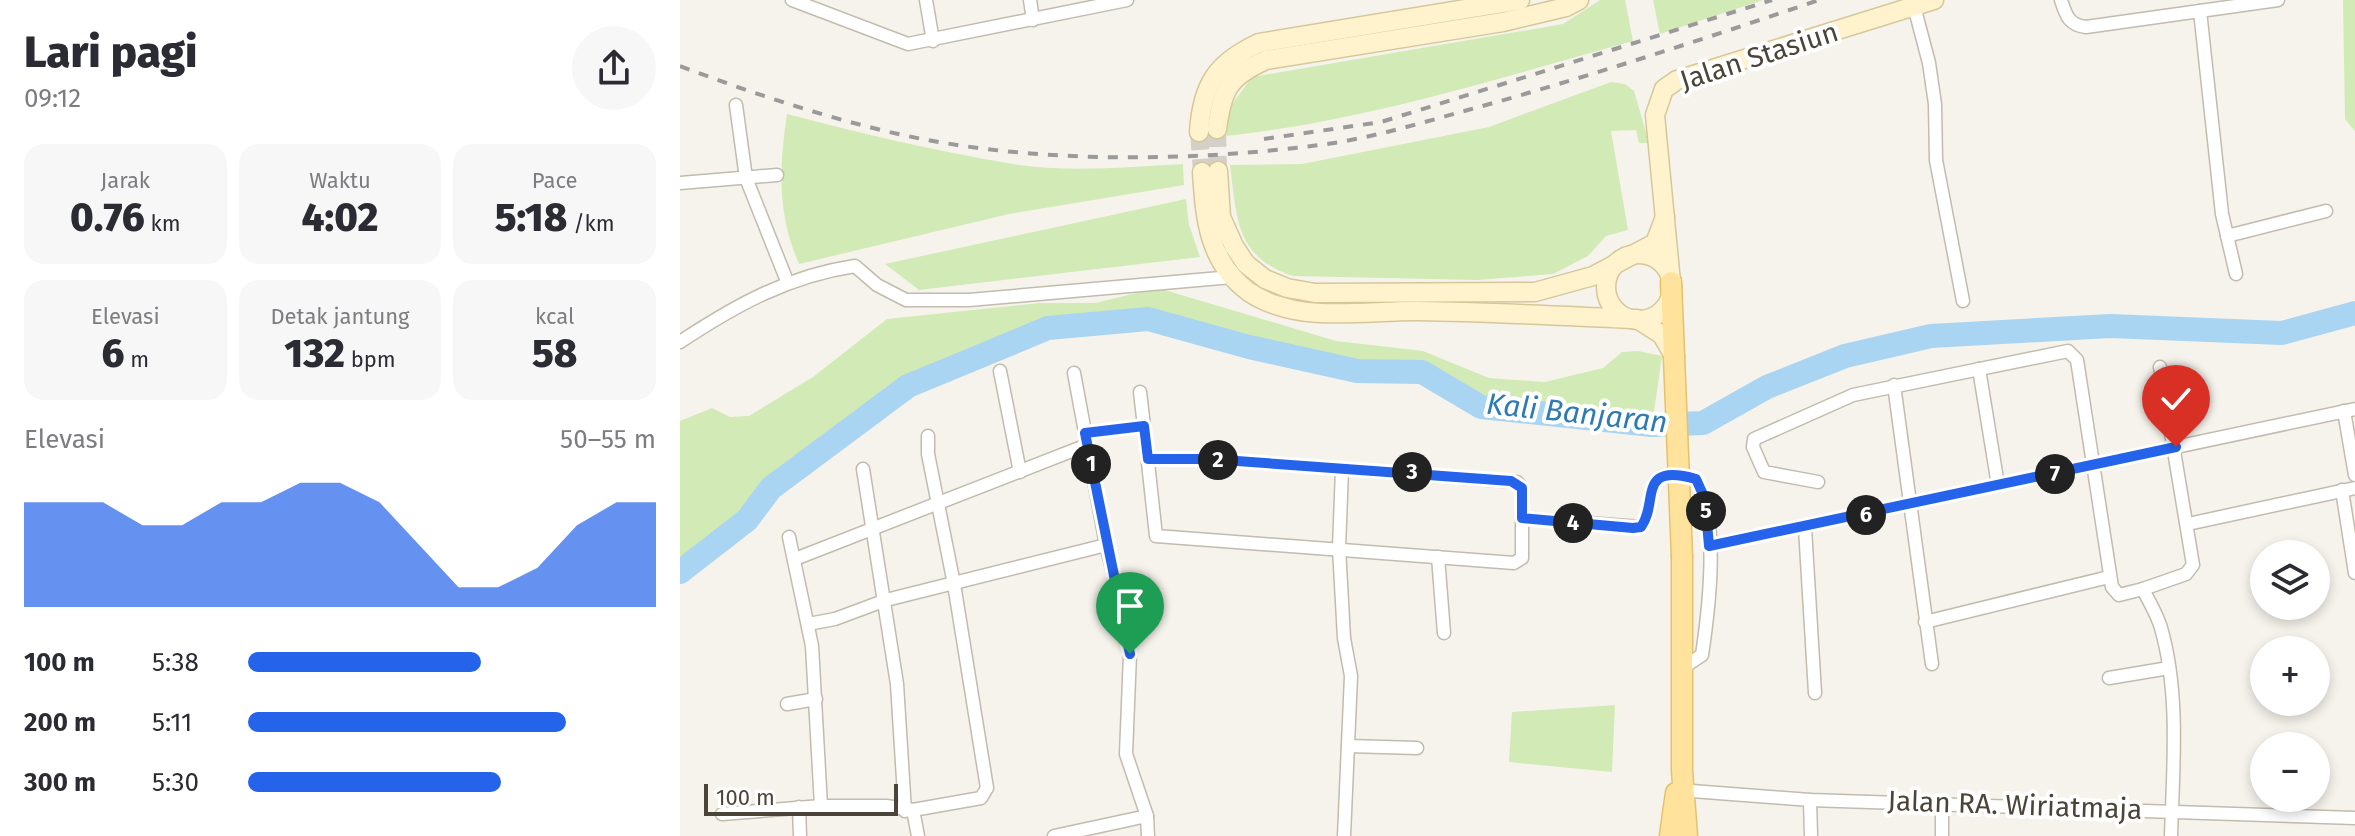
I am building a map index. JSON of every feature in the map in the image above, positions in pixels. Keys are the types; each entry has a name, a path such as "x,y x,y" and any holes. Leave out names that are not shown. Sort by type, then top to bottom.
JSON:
{"main road":[{"path":"1520,0 1259,43 1235,54 1216,73 1204,94 1208,130 1221,98 1240,71 1266,60 1503,22 1566,7 1579,0"},
{"name":"Jalan Stasiun","path":"1671,282 1655,115 1664,89 1677,80 1934,0"},
{"path":"1665,217 1655,243 1569,286 1535,292 1315,293 1287,288 1265,279 1246,264 1234,246 1221,217 1210,172 1206,227 1232,277 1251,293 1275,304 1310,312 1457,312 1637,319 1656,315 1663,309 1671,292 1671,282"},
{"path":"1674,356 1662,335 1617,311 1607,292 1610,271 1626,256 1651,256 1665,266 1671,282 1674,356 1682,557 1684,667 1681,784 1687,836"},
{"path":"1670,836 1681,784"}],"street":[{"path":"792,0 902,43 933,41 1127,0"},
{"path":"926,0 933,41"},
{"path":"1030,0 1033,20"},
{"path":"2061,0 2067,18 2075,26 2086,27 2278,0"},
{"path":"1914,6 1929,63 1935,104 1936,160 1963,301"},
{"path":"2200,11 2227,236 2236,274"},
{"path":"736,105 746,178 787,281"},
{"path":"680,183 777,175"},
{"path":"2227,236 2326,211"},
{"path":"680,342 735,306 787,281 855,266 877,285 906,300 969,300 1232,277"},
{"path":"1818,482 1764,472 1753,447 1754,439 1853,395 2059,350 2073,355 2077,360 2109,577 2119,595 2143,589 2192,570 2176,447 2160,367"},
{"path":"1979,369 1998,485"},
{"path":"1000,371 1020,472"},
{"path":"1074,373 1130,654 1126,754 1147,816 1148,836"},
{"path":"1894,385 1932,664"},
{"path":"1140,392 1156,536 1520,562 1522,488 1517,482 1209,459 1148,459"},
{"path":"1709,546 2349,410 2355,475"},
{"path":"795,559 1020,472 1086,439 1144,426"},
{"path":"722,814 821,806 886,806 909,810 971,800 987,793 928,436"},
{"path":"863,469 871,529 886,600 909,810 918,836"},
{"path":"1342,470 1339,548 1344,638 1350,659 1344,836"},
{"path":"1522,518 1641,527 1646,520 1652,485 1660,478 1685,476 1696,479 1701,489 1709,546 1702,655 1684,667"},
{"path":"2188,524 2349,489 2355,573"},
{"path":"1805,528 1815,693"},
{"path":"789,537 808,624 816,699 821,806"},
{"path":"808,624 835,619 886,600 1106,545"},
{"path":"1438,557 1444,633"},
{"path":"1925,622 2109,577"},
{"path":"2143,589 2160,624 2169,668 2174,748 2171,836"},
{"path":"2109,678 2169,668"},
{"path":"787,704 816,699"},
{"path":"1348,746 1417,748"},
{"name":"Jalan RA. Wiriatmaja","path":"1681,784 1810,800 2355,818"},
{"path":"1810,800 1811,836"},
{"path":"1942,803 1942,836"},
{"path":"799,807 800,836"},
{"path":"1054,836 1147,816"}],"green space":[{"path":"1600,0 1625,0 1633,41 1381,109 1226,136 1230,107 1252,77 1563,24"},
{"path":"1653,0 1763,0 1660,34"},
{"path":"2343,0 2355,0 2355,131 2345,119"},
{"path":"1611,82 1625,84 1634,91 1649,143 1639,143 1636,130 1611,131 1628,230 1606,236 1588,256 1553,274 1477,280 1293,276 1260,258 1249,247 1242,233 1230,165 1302,164 1489,127"},
{"path":"787,114 928,148 1034,167 1183,164 1184,185 1009,214 799,264 783,209 782,153"},
{"path":"1186,199 1189,225 1200,257 919,290 885,264"},
{"path":"1158,288 1336,341 1423,351 1489,378 1545,382 1603,368 1622,352 1638,351 1662,356 1652,425 1481,407 1422,372 1357,371 1249,347 1148,319 1048,328 908,386 771,488 747,520 680,572 680,421 712,408 730,417 749,416 813,377 887,319 1040,303 1095,303"},
{"path":"1615,705 1612,772 1509,762 1512,712"}],"waterway":[{"name":"Kali Banjaran","path":"680,572 747,520 771,488 908,386 1048,328 1148,319 1249,347 1357,371 1422,372 1481,407 1652,425 1703,423 1767,387 1845,356 1931,336 2110,326 2282,333 2355,313"}],"tunnel":[{"path":"1217,129 1218,171"},
{"path":"1199,132 1202,172"}],"railway":[{"path":"1264,139 1381,122 1772,0"},
{"path":"680,66 804,109 934,141 988,149 1100,157 1212,155 1320,145 1400,129 1608,69 1819,0"}],"route":[{"path":"1130,654 1085,433 1144,426 1148,459 1209,459 1517,482 1522,488 1522,518 1633,528 1641,527 1646,520 1652,485 1660,478 1685,476 1696,479 1705,499 1709,546 2176,447"}]}
